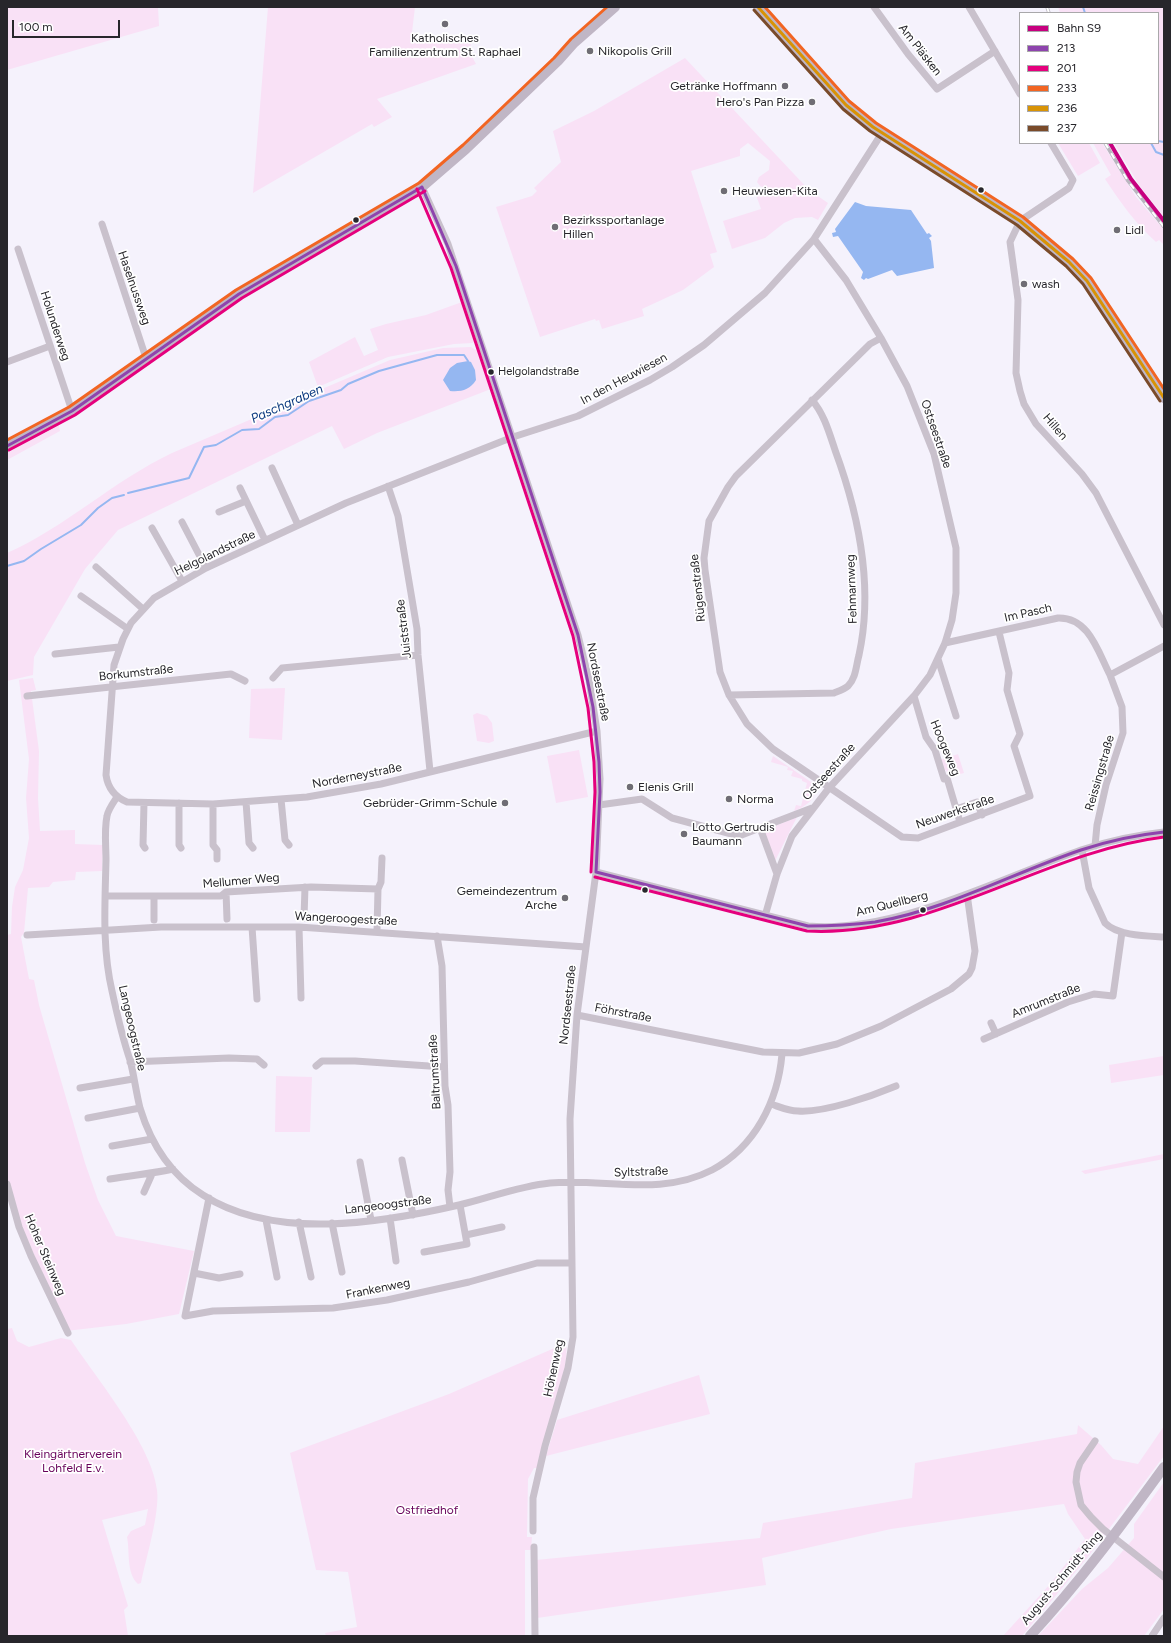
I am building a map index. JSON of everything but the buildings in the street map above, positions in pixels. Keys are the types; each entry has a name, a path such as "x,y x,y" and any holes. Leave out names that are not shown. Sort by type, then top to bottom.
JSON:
{"main road":[{"path":"7,446 50,424 72,410 239,294 422,187 466,150 558,61 574,43 615,7"},
{"path":"758,7 846,105 873,127 1020,221 1047,242 1088,281 1164,398"},
{"name":"August-Schmidt-Ring","path":"1030,1636 1072,1590 1114,1536 1164,1467"}],"street":[{"name":"Am Pläsken","path":"874,7 908,54 938,89 995,51"},
{"path":"969,7 1019,92"},
{"name":"In den Heuwiesen","path":"513,437 578,416 650,380 704,345 765,293 814,239 882,133"},
{"path":"1020,221 1069,188 1073,180 1052,144"},
{"name":"Nordseestraße","path":"422,187 448,244 578,635 588,674 597,732 600,780 596,872 577,1016 570,1119 571,1183"},
{"name":"Hillen","path":"1020,221 1010,242 1018,300 1016,373 1024,404 1036,424 1082,474 1096,493 1164,625"},
{"name":"Haselnussweg","path":"102,224 144,352 148,358"},
{"name":"Ostseestraße","path":"765,916 777,874 792,836 812,808 829,788 914,696 930,675 945,643 952,620 956,593 956,548 934,454 907,386 881,338 846,280 814,239"},
{"name":"Holunderweg","path":"18,249 72,410"},
{"name":"Rügenstraße","path":"829,788 762,739 747,724 729,695 718,661 704,558 710,521 717,504 736,476 870,344 881,338"},
{"path":"7,362 50,346"},
{"name":"Fehmarnweg","path":"729,695 834,693 847,687 854,677 864,623 865,590 861,540 851,499 836,451 821,410 812,400"},
{"name":"Helgolandstraße","path":"112,686 114,665 128,629 143,609 154,598 206,568 298,525 388,486 513,437"},
{"path":"272,468 298,525"},
{"name":"Juiststraße","path":"388,486 398,516 417,629 418,655 430,771"},
{"path":"240,488 265,540"},
{"path":"219,512 246,500"},
{"path":"182,522 206,568"},
{"path":"152,528 182,581"},
{"path":"96,567 143,609"},
{"path":"81,596 128,629"},
{"name":"Im Pasch","path":"945,643 1058,618 1072,619 1087,630 1110,675"},
{"name":"Neuwerkstraße","path":"829,788 902,837 918,838 1030,796 1014,746 1020,734 1007,690 1009,673 999,632"},
{"path":"1110,675 1164,646"},
{"path":"55,654 120,647"},
{"path":"273,678 282,668 418,655"},
{"path":"938,659 956,716"},
{"name":"Borkumstraße","path":"27,696 231,674 245,681"},
{"name":"Reissingstraße","path":"1095,846 1095,833 1103,798 1123,733 1122,707 1110,675"},
{"path":"104,930 107,814 117,797 107,784 106,775 112,686"},
{"name":"Hoogeweg","path":"914,696 926,737 935,750 944,779 947,778 960,822"},
{"name":"Norderneystraße","path":"117,797 127,802 212,804 281,799 381,784 597,732"},
{"path":"281,799 285,840 289,845"},
{"path":"599,805 642,799 672,818 739,836 812,808"},
{"path":"246,802 249,843 252,848"},
{"path":"956,809 977,802 982,814"},
{"path":"144,803 143,846 146,848"},
{"path":"179,803 180,848"},
{"path":"212,804 213,845 217,850 217,859"},
{"path":"760,828 777,874"},
{"name":"Am Quellberg","path":"596,872 808,926 836,927 873,921 914,911 967,894 1082,850 1131,836 1164,832"},
{"path":"1082,850 1089,888 1097,908 1109,927 1122,932 1164,937"},
{"path":"377,932 378,889 381,882 382,858"},
{"path":"304,918 305,887"},
{"name":"Mellumer Weg","path":"106,896 221,896 226,892 305,887 378,889"},
{"path":"226,892 227,919"},
{"name":"Föhrstraße","path":"577,1016 744,1049 782,1054 818,1049 856,1037 881,1026 961,983 972,968 975,951 967,894"},
{"path":"154,896 154,920"},
{"path":"252,927 257,999"},
{"path":"299,927 301,998"},
{"name":"Wangeroogestraße","path":"27,935 104,930 299,927 586,947"},
{"name":"Langeoogstraße","path":"104,930 110,984 140,1108 152,1139 173,1170 202,1195 233,1211 266,1220 332,1223 413,1215 460,1205 528,1186 551,1183 571,1183"},
{"name":"Amrumstraße","path":"984,1039 1068,1002 1094,994 1114,996 1122,932"},
{"name":"Baltrumstraße","path":"437,936 442,966 444,1067 448,1105 450,1172 448,1190 450,1207"},
{"path":"991,1023 996,1034"},
{"name":"Syltstraße","path":"571,1183 653,1186 696,1177 728,1160 740,1150 751,1137 771,1104 777,1085 782,1054"},
{"path":"130,1062 229,1058 257,1059 264,1066"},
{"path":"316,1066 322,1061 444,1067"},
{"path":"80,1088 133,1079"},
{"path":"771,1104 787,1110 813,1111 835,1106 896,1086"},
{"path":"88,1118 140,1108"},
{"path":"112,1146 152,1139"},
{"path":"402,1160 413,1215"},
{"path":"360,1162 372,1220"},
{"path":"110,1179 139,1173 152,1174 173,1170"},
{"path":"144,1192 152,1174"},
{"name":"Höhenweg","path":"533,1531 533,1498 545,1446 567,1375 572,1346 571,1183"},
{"name":"Hoher Steinweg","path":"7,1184 19,1228 68,1333"},
{"path":"209,1198 194,1273 219,1278 240,1274"},
{"path":"424,1252 467,1244 460,1205"},
{"path":"390,1218 396,1261"},
{"path":"266,1220 277,1276"},
{"path":"299,1222 311,1277"},
{"path":"332,1223 342,1272"},
{"path":"466,1235 502,1228"},
{"name":"Frankenweg","path":"194,1273 185,1316 213,1311 333,1308 387,1300 476,1280 537,1263 572,1263"},
{"name":"August-Schmidt-Ring","path":"1096,1440 1080,1463 1076,1482 1078,1493 1081,1504 1091,1517 1114,1536"},
{"path":"1114,1536 1164,1577"},
{"path":"534,1547 535,1636"},
{"path":"1152,1636 1164,1618"}],"green space":[{"path":"7,7 158,7 159,26 7,70"},
{"path":"268,7 415,7 411,41 471,42 470,53 476,64 377,99 392,117 374,127 372,124 253,193"},
{"path":"1058,7 1164,7 1164,217 1139,185 1115,144 1159,144 1159,12 1060,12"},
{"path":"685,58 809,190 828,203 818,220 812,217 795,218 784,223 765,238 732,249 723,221 761,209 755,192 765,188 760,186 757,182 759,177 769,170 770,161 748,143 740,149 740,156 691,171 717,252 710,254 714,267 683,290 642,309 644,316 602,329 599,320 596,321 595,319 540,337 496,207 532,196 537,191 534,188 561,162 553,131 594,111"},
{"path":"1059,144 1090,144 1100,163 1078,176"},
{"path":"1094,144 1103,144 1136,197 1164,230 1164,245 1159,240 1156,242 1149,235 1116,196 1105,179 1111,175"},
{"path":"462,302 475,341 473,343 454,344 388,357 318,387 309,362 355,337 364,356 378,350 370,329 426,315"},
{"path":"471,347 479,352 491,389 377,433 344,449 332,426 118,530 85,569 34,657 33,675 7,681 7,553 49,530 150,464 172,453 390,360 443,348"},
{"path":"56,413 60,431 7,460 7,439"},
{"path":"33,678 36,690 31,691 39,751 38,798 40,831 75,830 75,844 103,845 102,871 76,872 75,880 53,882 49,887 28,888 24,933 21,937 29,979 34,980 39,1005 85,1163 98,1200 116,1236 194,1251 179,1314 126,1324 66,1331 7,1191 7,935 11,934 12,907 15,887 23,870 29,838 26,798 29,759 19,680"},
{"path":"285,688 282,740 249,738 251,689"},
{"path":"477,713 487,716 492,723 494,741 489,743 477,741 473,715"},
{"path":"579,750 588,797 556,803 547,756"},
{"path":"958,754 964,773 949,777 946,770 943,771 940,760"},
{"path":"773,756 814,784 816,788 810,801 794,811 796,805 801,806 807,783 802,781 802,779 791,776 793,771 787,770 788,767 771,762"},
{"path":"797,817 774,863 763,831"},
{"path":"1164,1056 1164,1075 1111,1083 1109,1065"},
{"path":"276,1076 312,1077 310,1132 275,1132"},
{"path":"1164,1154 1164,1159 1085,1174 1081,1171"},
{"name":"Kleingärtnerverein Lohfeld E.v.","path":"12,1328 17,1341 29,1347 61,1338 71,1340 122,1413 145,1453 153,1472 157,1490 156,1511 141,1583 138,1584 134,1579 130,1568 127,1537 131,1531 145,1525 148,1509 102,1520 128,1606 124,1610 128,1636 7,1636 7,1329"},
{"name":"Ostfriedhof","path":"566,1343 565,1371 557,1406 538,1468 534,1468 528,1479 527,1537 532,1537 531,1550 525,1550 525,1636 326,1636 325,1633 357,1627 348,1572 316,1570 290,1453 449,1394"},
{"path":"699,1375 710,1414 546,1456 557,1420"},
{"path":"1078,1425 1101,1445 1113,1459 1138,1464 1164,1426 1164,1456 1087,1558 1022,1636 1003,1636 1051,1583 1085,1539 1068,1514 1064,1504 891,1529 762,1558 766,1585 537,1618 536,1560 760,1538 763,1523 912,1498 915,1463 1077,1434"},
{"path":"1164,1482 1164,1609 1144,1636 1038,1636 1082,1589 1108,1568 1134,1538 1134,1524"}],"water":[{"path":"855,202 866,206 911,210 927,234 929,233 932,236 929,238 931,241 934,268 897,276 892,270 868,279 866,278 864,280 861,278 863,272 838,236 833,237 832,233 836,232 835,229"},
{"path":"468,361 471,362 475,370 476,380 465,390 450,391 443,380 450,368 457,363"}],"waterway":[{"path":"1083,7 1085,12"},
{"path":"1159,141 1164,142"},
{"path":"1152,144 1156,152 1164,155"},
{"name":"Paschgraben","path":"128,493 189,478 204,447 216,445 242,430 259,429 275,417 288,415 309,401 341,390 348,384 379,371 437,355 464,355 468,361"},
{"name":"Paschgraben","path":"7,566 24,561 81,525 98,508 112,498 124,495"}],"railway":[{"path":"1047,7 1049,12"},
{"path":"1106,144 1128,181 1164,227"}],"rail line":[{"name":"S9","path":"1111,144 1131,179 1164,221"}],"transit line":[{"name":"233","path":"7,440 69,407 236,290 419,183 463,145 554,58 571,39 607,7"},
{"name":"236","path":"758,7 846,105 873,127 1020,221 1069,262 1087,281 1164,398"},
{"name":"233","path":"765,7 849,101 876,123 1023,217 1073,259 1091,278 1164,389"},
{"name":"237","path":"754,10 843,109 870,131 1017,225 1066,266 1083,284 1160,401"},
{"name":"213","path":"422,187 456,266 578,635 593,707 599,762 600,792 596,872"},
{"name":"213","path":"7,446 72,411 239,294 422,187"},
{"name":"201","path":"417,189 451,268 573,636 588,708 594,762 595,792 591,872"},
{"name":"201","path":"9,450 75,415 242,298 425,191"},
{"name":"213","path":"596,872 808,926 850,925 875,922 928,909 1081,850 1122,839 1164,832"},
{"name":"201","path":"595,877 807,931 854,930 899,921 943,908 1074,859 1119,846 1164,837"}],"place":[{"name":"Katholisches Familienzentrum St. Raphael","path":"445,24"},
{"name":"Nikopolis Grill","path":"590,51"},
{"name":"Getränke Hoffmann","path":"785,86"},
{"name":"Hero's Pan Pizza","path":"812,102"},
{"name":"Heuwiesen-Kita","path":"724,191"},
{"name":"Bezirkssportanlage Hillen","path":"555,227"},
{"name":"Lidl","path":"1117,230"},
{"name":"wash","path":"1024,284"},
{"name":"Helgolandstraße","path":"491,372"},
{"name":"Elenis Grill","path":"630,787"},
{"name":"Norma","path":"729,799"},
{"name":"Gebrüder-Grimm-Schule","path":"505,803"},
{"name":"Lotto Gertrudis Baumann","path":"684,834"},
{"name":"Gemeindezentrum Arche","path":"565,898"}]}
